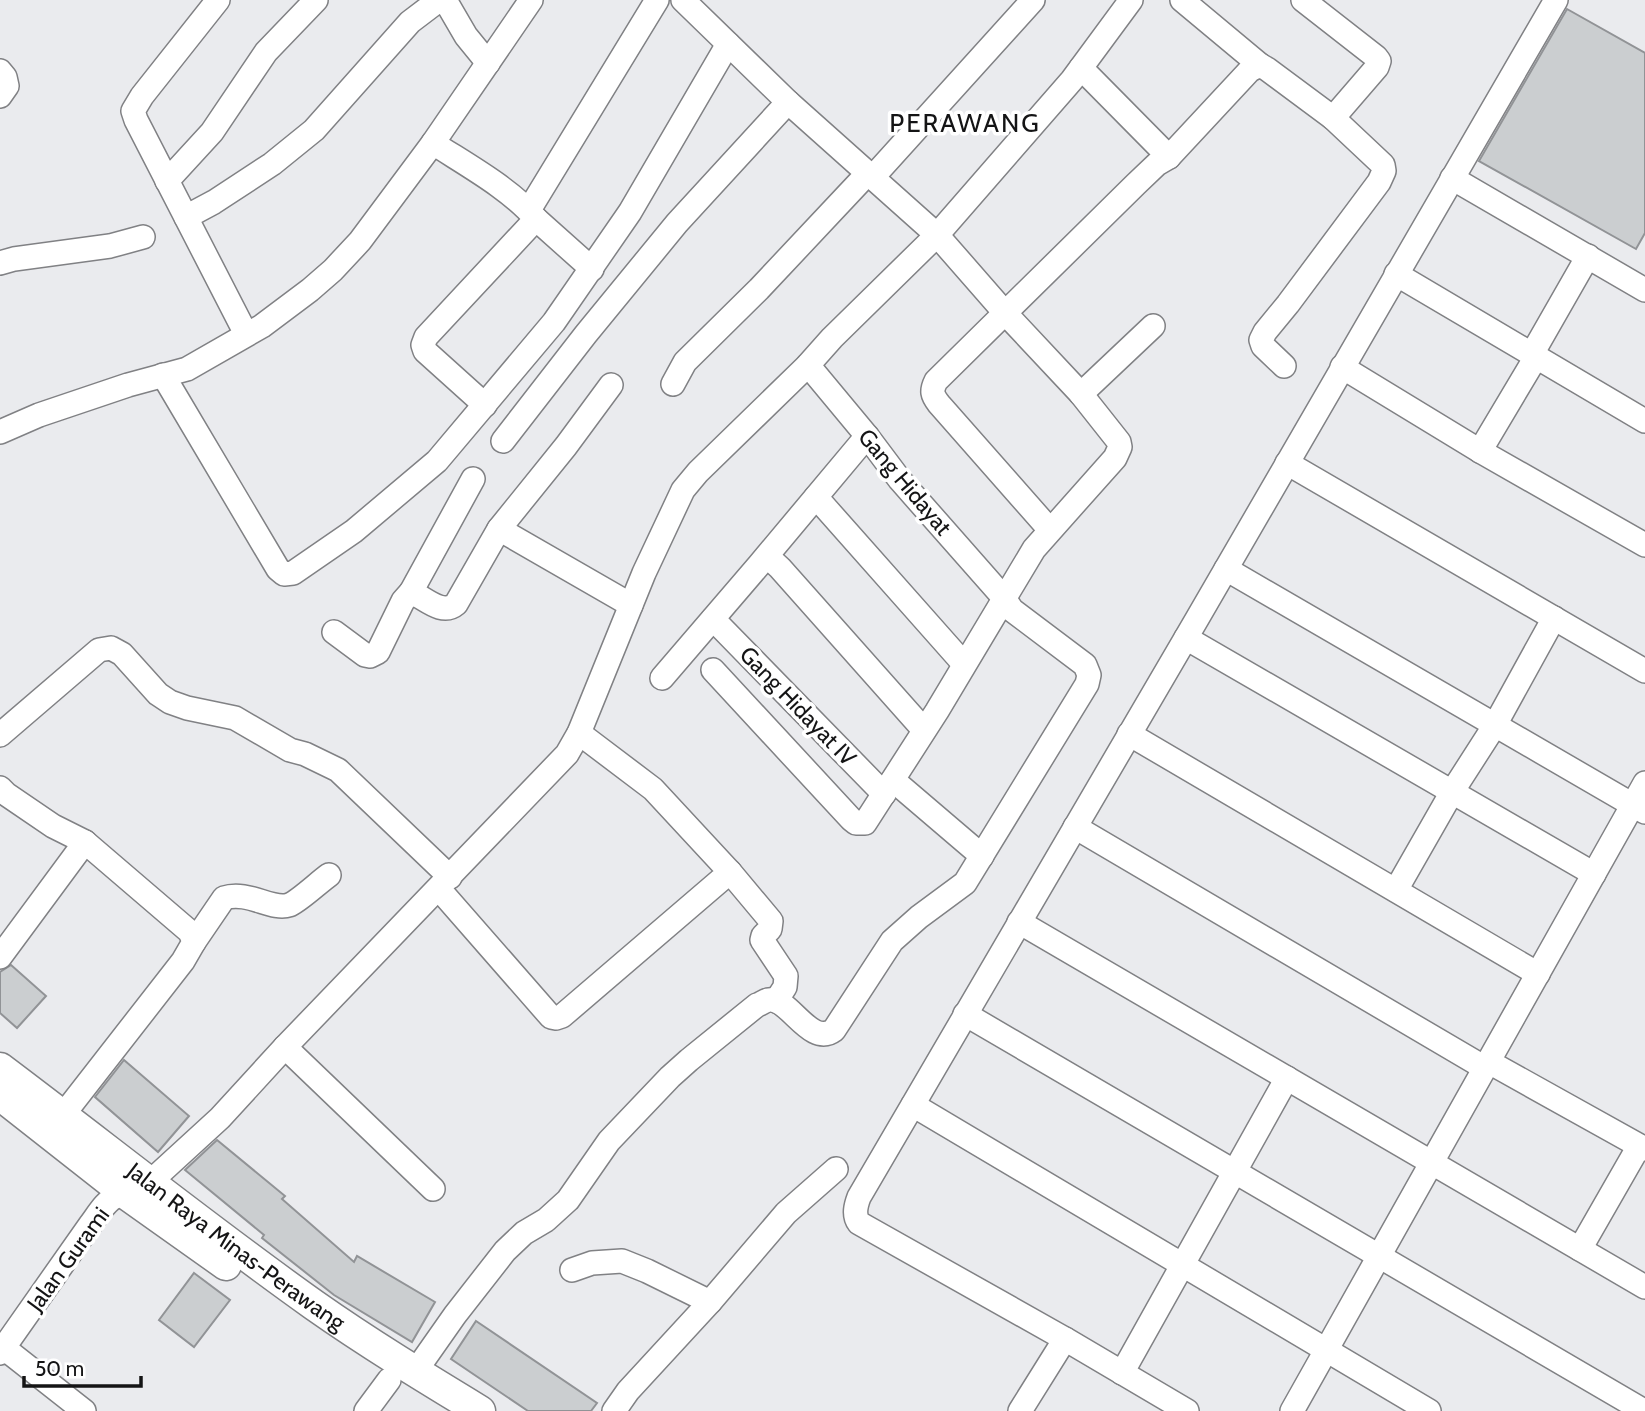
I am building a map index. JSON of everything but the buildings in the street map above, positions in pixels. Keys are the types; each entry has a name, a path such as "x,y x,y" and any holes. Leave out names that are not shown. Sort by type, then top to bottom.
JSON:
{"main road":[{"name":"Jalan Raya Minas-Perawang","path":"0,1068 63,1115 138,1188"},
{"name":"Jalan Raya Minas-Perawang","path":"0,1095 138,1188 402,1376 440,1411"},
{"name":"Jalan Raya Minas-Perawang","path":"402,1376 480,1411"}],"street":[{"path":"218,0 133,111 247,334"},
{"path":"167,181 212,132 266,52 316,0"},
{"path":"186,217 272,164 314,130 410,22 439,0"},
{"path":"446,0 466,36 488,63"},
{"path":"485,405 425,351 423,345 426,338 532,215 657,0"},
{"path":"683,0 788,102 937,235 1081,394 1119,442 1120,447 1115,458 1034,549 924,730 867,821 862,824 856,824 712,670"},
{"path":"673,384 685,362 870,176 1033,0"},
{"name":"Jalan Gurami","path":"2,1350 106,1205 116,1196 138,1188 220,1118 285,1046 567,754 579,733 644,573 683,490 937,235 1072,80 1130,0"},
{"path":"1182,0 1260,65 1332,118 1383,165 1384,171 1379,182 1261,340 1263,346 1284,366"},
{"path":"1303,0 1379,61 1377,67 1332,118"},
{"path":"1187,1411 859,1223 855,1206 1556,0"},
{"path":"0,432 39,415 128,385 187,369 262,326 333,270 360,241 433,143 525,3"},
{"path":"163,375 278,569 284,574 293,573 354,531 437,461 554,322 630,212 728,44"},
{"path":"1050,530 932,396 932,389 936,381 1143,177 1169,157 1251,70 1260,65"},
{"path":"1081,68 1169,157"},
{"path":"0,71 7,86 0,96"},
{"path":"503,441 677,222 788,102"},
{"path":"433,143 497,185 592,269"},
{"path":"1452,178 1645,290"},
{"path":"0,263 110,246 143,237"},
{"path":"1480,451 1588,256"},
{"path":"1396,274 1645,421"},
{"path":"1081,394 1153,326"},
{"name":"Gang Hidayat","path":"808,365 900,480 1012,610 1085,664 1090,675 982,856"},
{"path":"1342,367 1480,451 1645,545"},
{"path":"411,592 441,609 451,608 456,604 499,529 611,385"},
{"path":"662,678 867,436"},
{"path":"1287,463 1645,671"},
{"path":"334,632 365,655 378,652 403,601 411,592 473,479"},
{"path":"816,497 964,664"},
{"path":"499,529 631,605"},
{"path":"767,556 924,730"},
{"path":"1226,569 1639,809"},
{"path":"1396,890 1452,792 1495,725 1554,618"},
{"name":"Gang Hidayat IV","path":"713,619 888,787 982,856"},
{"path":"1186,638 1594,874"},
{"path":"0,735 99,650 111,648 122,654 158,694 170,702 235,718 290,750 338,770 444,883 551,1017 556,1018 562,1016 730,872"},
{"path":"579,733 653,789 771,921 770,929 762,940 786,976 785,987 776,1001"},
{"path":"1129,734 1538,974"},
{"path":"1292,1411 1594,874 1639,809 1645,783"},
{"path":"0,788 53,826 85,842 190,932 194,942"},
{"path":"1075,827 1487,1065 1642,1147 1580,1249"},
{"path":"0,957 85,842"},
{"path":"366,1411 402,1376 455,1315 505,1251 568,1200 609,1141 670,1077 757,1005 768,1000 776,1001 813,1030 823,1034 830,1033 892,941 965,883 982,856"},
{"path":"63,1115 183,961 224,898 240,895 280,906 290,905 328,875"},
{"path":"1019,922 1645,1287"},
{"path":"965,1014 1644,1411"},
{"path":"285,1046 433,1189"},
{"path":"1122,1373 1287,1078"},
{"path":"913,1105 1429,1411"},
{"path":"614,1411 628,1391 786,1213 836,1169"},
{"path":"572,1270 592,1263 622,1261 710,1301"},
{"path":"1020,1411 1065,1339"},
{"path":"2,1350 84,1411"}],"district":[{"name":"PERAWANG","path":"965,123"}]}
